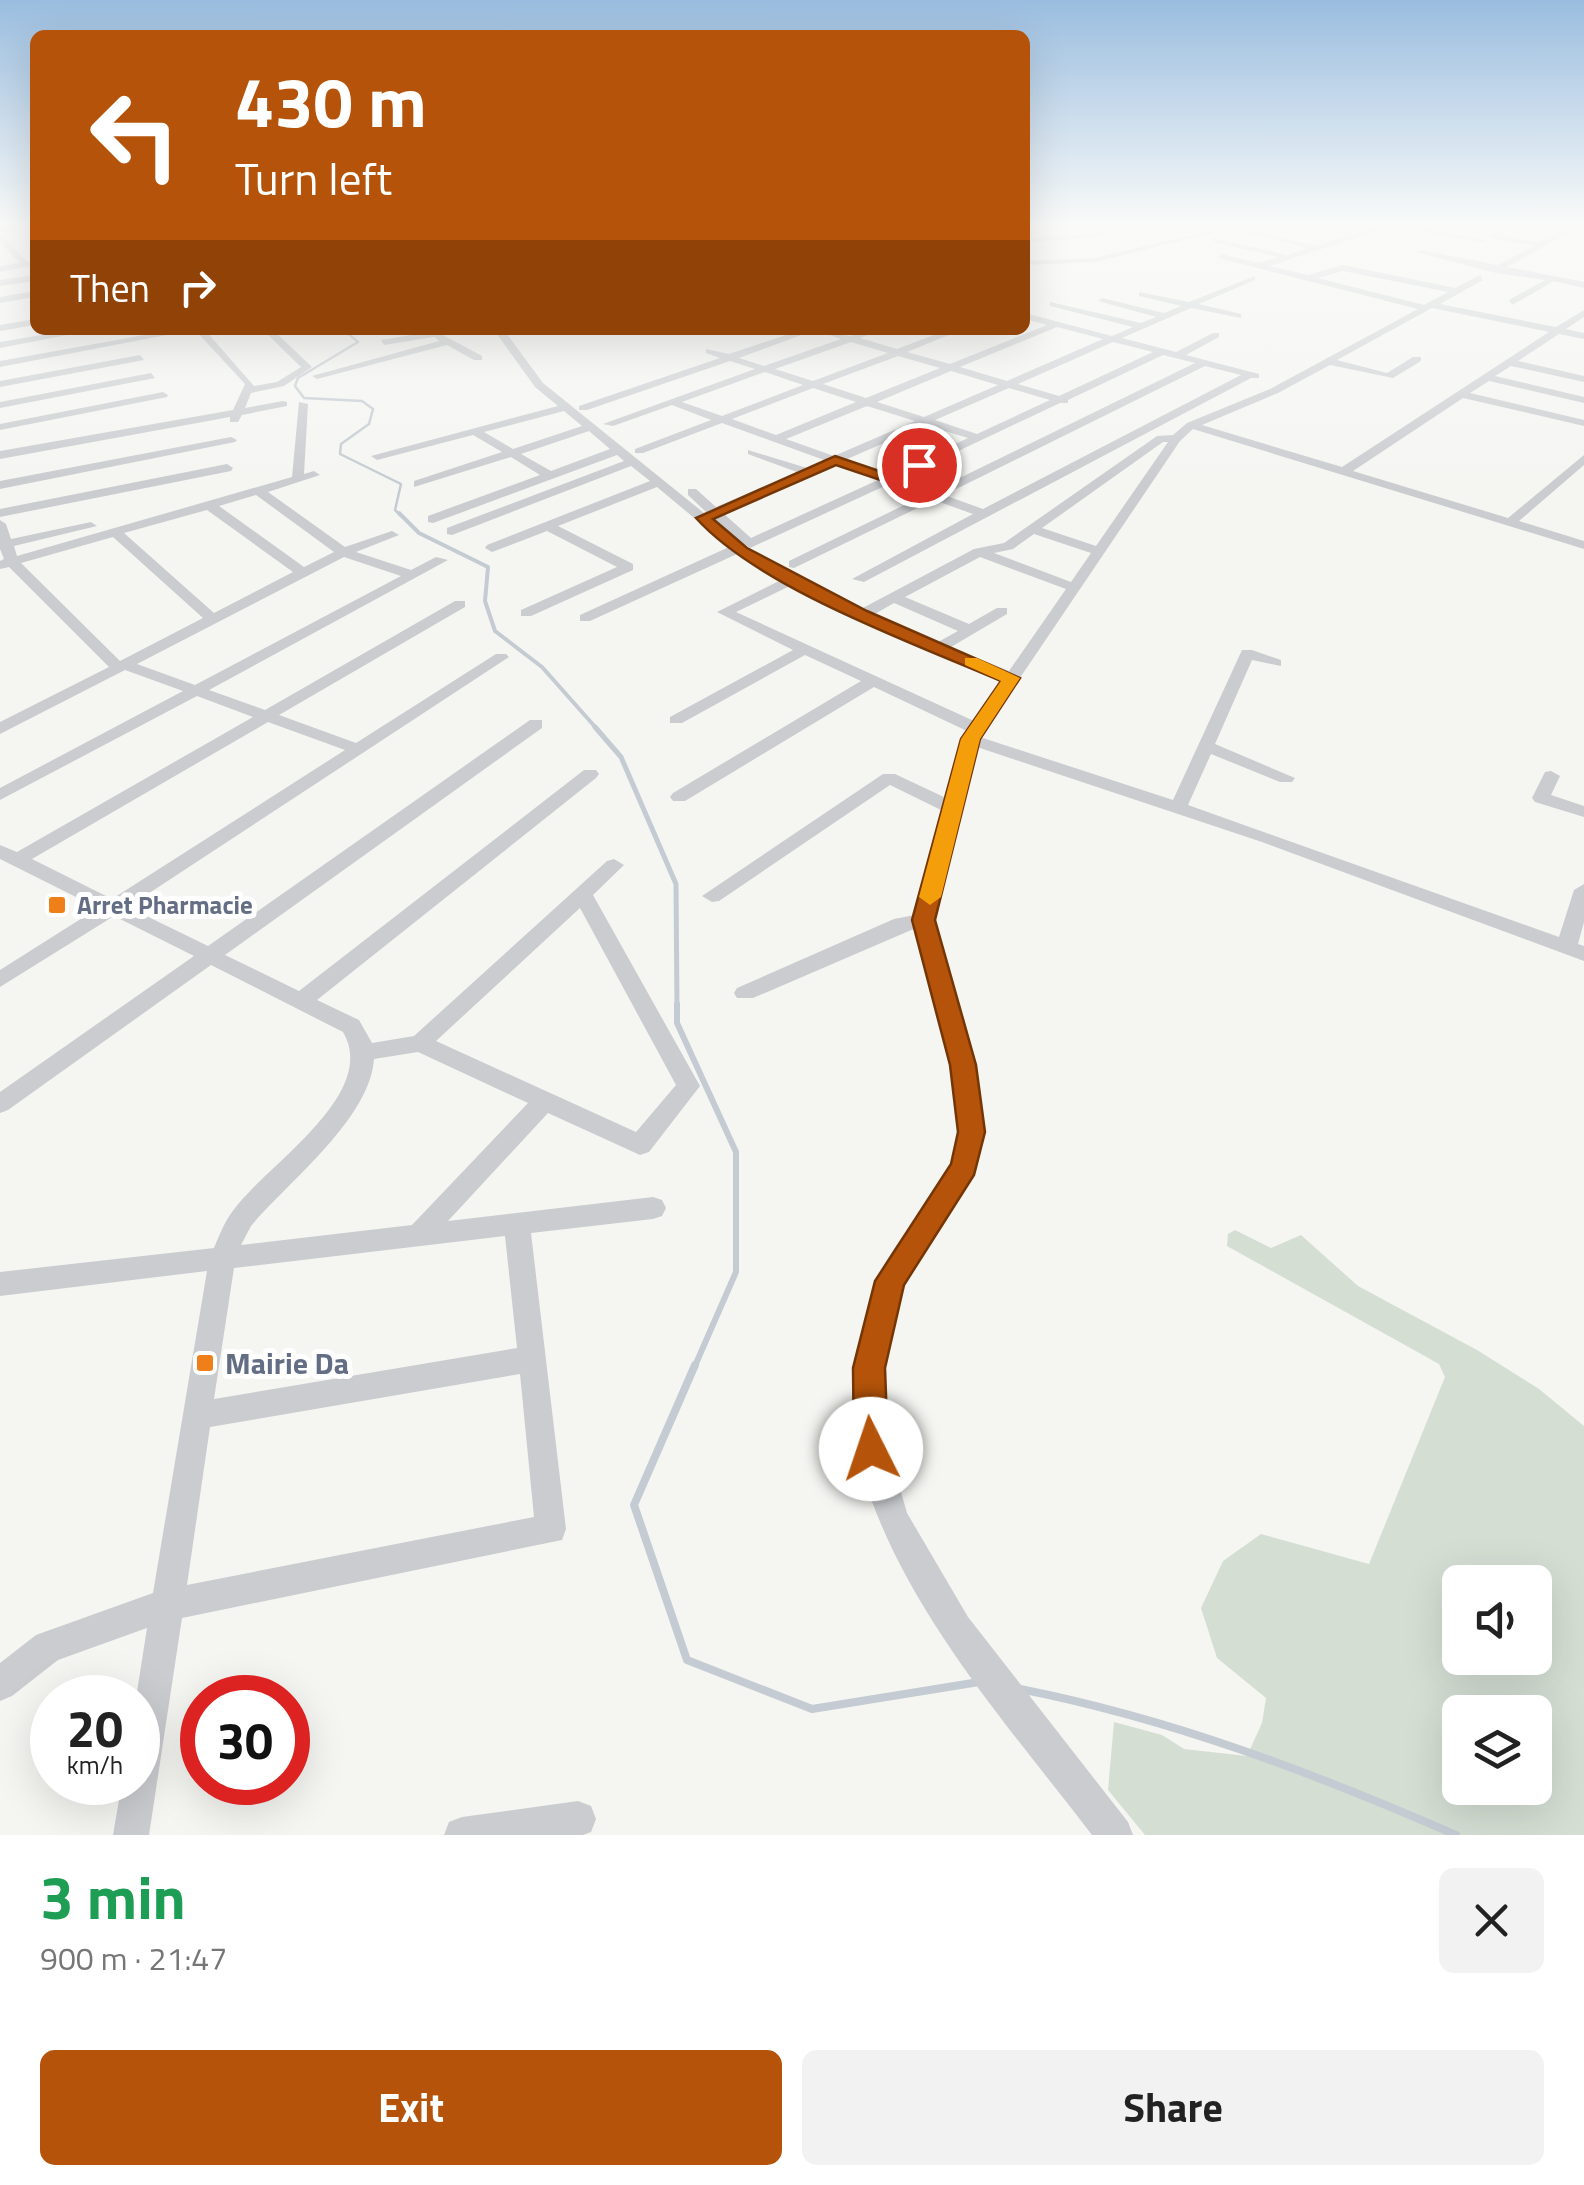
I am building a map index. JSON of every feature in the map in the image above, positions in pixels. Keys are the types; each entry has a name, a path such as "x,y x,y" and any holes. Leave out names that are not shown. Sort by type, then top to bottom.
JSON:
{"street":[{"path":"0,315 30,310"},
{"path":"1076,310 1142,326"},
{"path":"1141,310 1166,316"},
{"path":"703,518 1179,310"},
{"path":"1210,310 1238,316"},
{"path":"1115,1835 956,1629 893,1519 871,1449 869,1368 890,1281 964,1167 971,1132 963,1065 924,920 974,734 1176,439 1191,425 1274,391 1422,310"},
{"path":"1445,310 1551,334 1584,346"},
{"path":"1342,473 1584,313"},
{"path":"1030,317 1274,381"},
{"path":"0,328 30,323"},
{"path":"776,439 1057,324"},
{"path":"1551,334 1584,336"},
{"path":"0,345 59,335"},
{"path":"0,364 126,335 179,420"},
{"path":"205,335 250,384 235,412 218,501"},
{"path":"246,391 280,384 307,368 273,335"},
{"path":"384,342 426,335"},
{"path":"434,335 478,358"},
{"path":"503,335 539,385 738,548 794,572 862,615 1012,678"},
{"path":"583,408 796,335"},
{"path":"838,335 1074,404"},
{"path":"609,424 862,335"},
{"path":"943,335 639,451 718,511 750,544 1162,352"},
{"path":"1176,356 1216,335"},
{"path":"317,376 447,342"},
{"path":"708,351 978,438"},
{"path":"0,384 140,358"},
{"path":"1328,362 1388,376 1418,359"},
{"path":"1510,362 1584,379"},
{"path":"1204,363 934,496 724,612 873,681 974,734 1575,951 1584,890"},
{"path":"860,579 1249,375"},
{"path":"0,404 151,376"},
{"path":"1486,378 1584,400"},
{"path":"0,426 163,394"},
{"path":"1462,394 1584,424"},
{"path":"673,402 985,514"},
{"path":"0,455 283,404"},
{"path":"298,479 303,404"},
{"path":"377,456 566,407"},
{"path":"1089,408 1120,417"},
{"path":"1136,421 1152,426"},
{"path":"1191,425 1584,545"},
{"path":"418,484 591,427"},
{"path":"474,431 550,476"},
{"path":"862,615 979,552 1008,546 1162,438 1176,439"},
{"path":"0,485 231,440"},
{"path":"432,519 620,450"},
{"path":"752,452 807,472"},
{"path":"1509,523 1584,458"},
{"path":"452,531 634,462"},
{"path":"0,512 226,468"},
{"path":"6,563 314,474"},
{"path":"492,548 659,482"},
{"path":"258,490 343,552 412,575"},
{"path":"3,545 218,501"},
{"path":"218,501 303,573"},
{"path":"0,524 6,563 122,666 358,748"},
{"path":"526,613 628,567 548,526"},
{"path":"1033,529 1096,551"},
{"path":"114,532 213,619"},
{"path":"3,723 343,552 392,535"},
{"path":"585,618 738,548"},
{"path":"979,552 1073,586"},
{"path":"0,795 440,560"},
{"path":"894,598 970,630"},
{"path":"9,855 266,716 460,604"},
{"path":"939,648 1002,611"},
{"path":"676,720 805,649"},
{"path":"1178,808 1247,652 1276,663"},
{"path":"1,978 501,657"},
{"path":"679,797 873,681"},
{"path":"0,1104 536,724"},
{"path":"1205,746 1286,778"},
{"path":"301,1001 590,774"},
{"path":"1551,776 1541,798 1584,812"},
{"path":"712,896 889,778 954,808"},
{"path":"9,855 350,1026 361,1035 367,1052 357,1090 241,1219 222,1260 194,1416 130,1835"},
{"path":"420,1044 614,865"},
{"path":"367,1052 420,1044 640,1145 688,1086 582,894"},
{"path":"745,993 901,924 924,920"},
{"path":"417,1237 546,1101"},
{"path":"0,1284 653,1208"},
{"path":"0,1684 48,1647 165,1605 551,1529 517,1224"},
{"path":"194,1416 532,1360"},
{"path":"462,1835 578,1819"}],"shaded area":[{"path":"1235,1230 1271,1248 1301,1235 1358,1286 1477,1350 1539,1389 1584,1426 1584,1835 1145,1835 1108,1790 1114,1722 1162,1735 1184,1749 1247,1756 1262,1723 1266,1698 1217,1658 1201,1608 1223,1561 1261,1534 1369,1564 1445,1377 1439,1364 1227,1246 1228,1234"}],"waterway":[{"path":"350,335 358,342 298,378 295,386 304,398 362,401 373,409 369,424 341,444 340,454 401,484 395,510 401,516"},
{"path":"399,513 419,533 488,567 485,601 495,631 542,667 597,729"},
{"path":"595,727 621,757 676,884 677,1007"},
{"path":"677,1007 677,1023 736,1152 736,1272 694,1368"},
{"path":"695,1365 634,1505 687,1660 812,1709 979,1682"},
{"path":"1020,1689 1132,1716 1242,1750 1456,1835"}],"slow traffic":[{"path":"930,897 970,739 1012,678 971,661"}],"place":[{"name":"Arret Pharmacie","path":"57,905"},
{"name":"Mairie Da","path":"205,1363"}],"route":[{"path":"871,1449 867,1426 869,1368 890,1281 964,1167 971,1132 963,1065 924,920 970,739 1012,678 862,615 742,551 703,518 835,460 889,479 919,465"}]}
